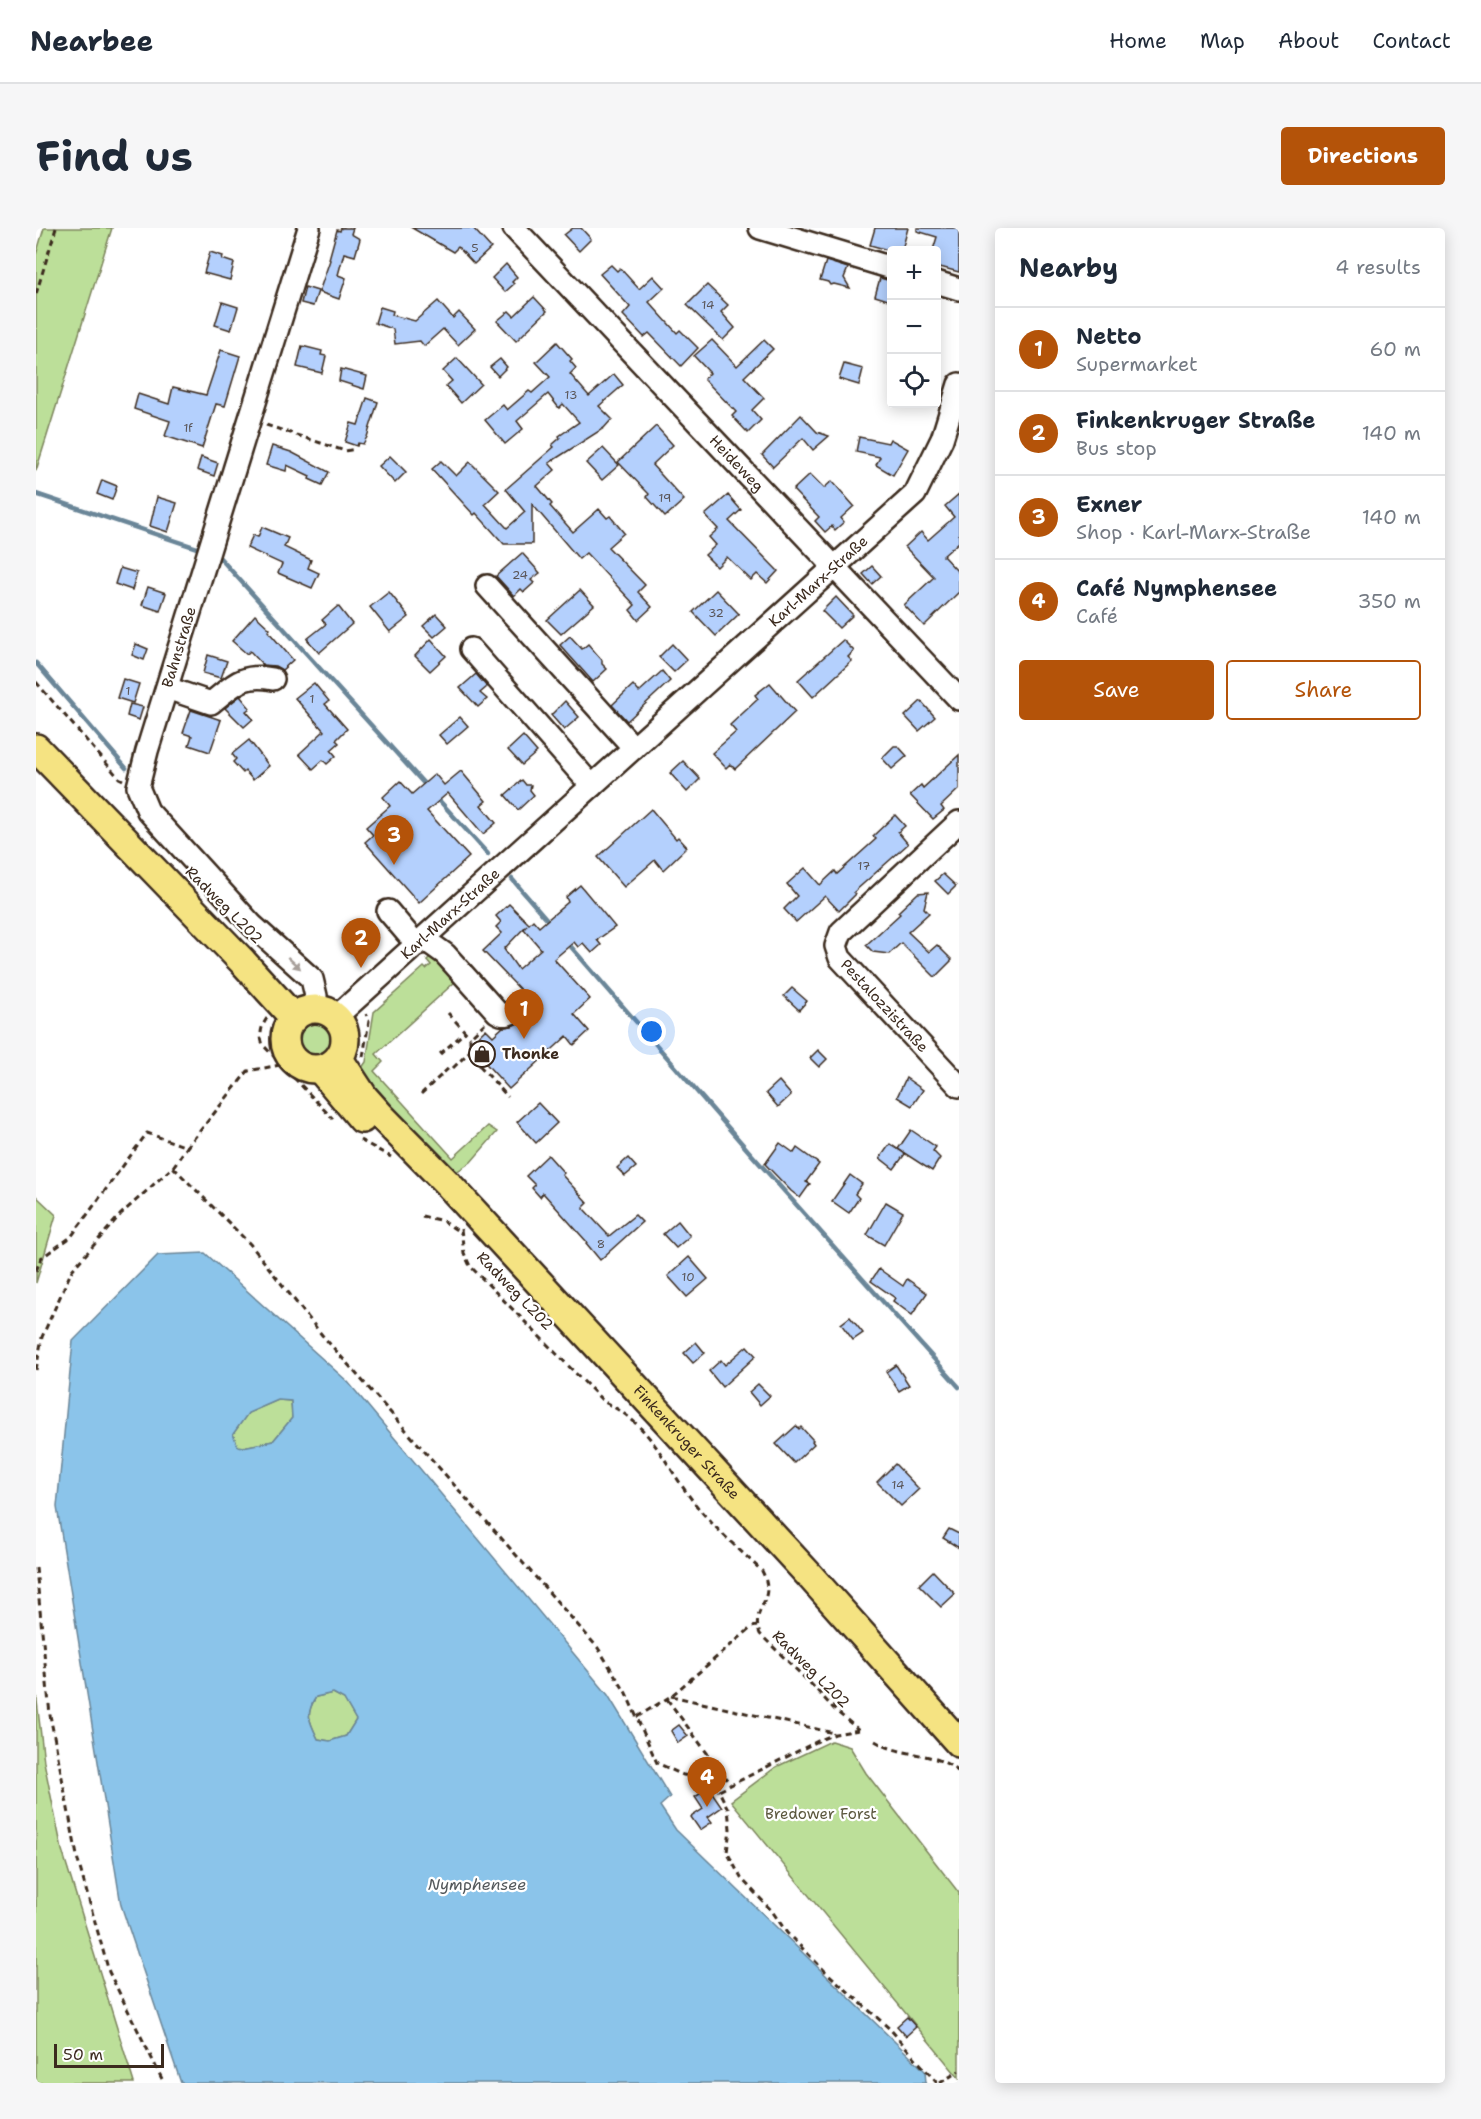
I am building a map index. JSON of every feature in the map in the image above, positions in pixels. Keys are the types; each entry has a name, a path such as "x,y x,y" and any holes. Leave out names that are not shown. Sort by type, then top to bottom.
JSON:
{"main road":[{"path":"36,748 243,962 306,1012 344,1030 346,1037 343,1052 329,1064 303,1067 288,1053 286,1031 306,1012"},
{"name":"Finkenkruger Straße","path":"329,1064 356,1114 449,1185 958,1740"}],"street":[{"name":"Bahnstraße","path":"138,787 166,688 309,228"},
{"name":"Heideweg","path":"514,228 959,699"},
{"path":"760,228 887,267"},
{"path":"941,284 959,289"},
{"name":"Karl-Marx-Straße","path":"306,1012 421,942 915,494 942,439 959,384"},
{"path":"487,586 634,748"},
{"path":"471,649 592,786"},
{"path":"166,688 211,703 247,678 258,676 273,679"},
{"path":"138,787 148,811 252,925 312,979 316,996 306,1012"},
{"name":"Pestalozzistraße","path":"959,822 841,932 836,946 840,958 959,1086"},
{"path":"388,911 421,942 446,954 507,1010"}],"path":[{"path":"36,294 56,228"},
{"path":"250,419 345,451 356,449"},
{"path":"36,682 119,778 138,787"},
{"path":"470,1037 507,1010"},
{"path":"306,1012 270,1013 262,1025 260,1037 263,1045 280,1065 334,1120"},
{"path":"448,1013 470,1037 470,1054 508,1097"},
{"path":"440,1054 465,1032"},
{"path":"421,1094 470,1051"},
{"path":"36,1370 42,1337 72,1270 121,1214 173,1167 186,1147 248,1071 280,1065"},
{"path":"36,1271 41,1258 71,1237 147,1133 186,1147"},
{"path":"357,1138 403,1152"},
{"path":"173,1167 250,1244 322,1335 598,1648 626,1693 657,1763 683,1775 705,1778 719,1791 728,1809 730,1829 727,1851 741,1878 772,1911 787,1933 824,1970 890,2029 938,2083 959,2071"},
{"path":"422,1216 443,1221 461,1233"},
{"name":"Radweg L202","path":"460,1226 464,1253 470,1266 604,1402 621,1410 645,1430 697,1506 762,1571 768,1589 757,1619 760,1634 836,1711 859,1730 836,1734"},
{"path":"36,1568 50,1715 78,1861 109,1972 164,2083"},
{"path":"636,1717 671,1696 757,1626"},
{"path":"671,1696 836,1734"},
{"path":"666,1699 730,1784"},
{"path":"719,1791 836,1734"},
{"path":"874,1741 888,1749 937,1757 959,1772"}],"green space":[{"path":"44,228 112,228 36,471 36,255"},
{"path":"432,955 456,981 376,1054 383,1062 374,1071 453,1158 488,1126 497,1132 471,1162 450,1176 356,1076 366,1062 374,1012 424,967 426,969 431,965 427,960"},
{"path":"315,1016 324,1017 331,1022 336,1029 336,1047 331,1054 324,1059 315,1060 306,1059 299,1054 294,1047 293,1038 294,1029 299,1022 306,1017"},
{"path":"36,1196 56,1215 36,1283"},
{"path":"278,1400 291,1401 292,1418 273,1441 238,1447 233,1434 248,1413"},
{"path":"36,1692 44,1762 62,1850 134,2083 36,2083"},
{"path":"333,1693 344,1699 356,1720 346,1736 330,1741 318,1739 311,1722 310,1708 316,1697"},
{"name":"Bredower Forst","path":"831,1741 850,1747 866,1773 959,1893 959,2078 731,1801 776,1767"}],"water":[{"name":"Nymphensee","path":"205,1253 348,1382 608,1695 670,1797 660,1806 676,1830 925,2071 926,2083 181,2083 121,1905 57,1507 73,1341 158,1255","holes":["278,1400 291,1401 292,1418 273,1441 238,1446 233,1434 248,1413","333,1693 344,1699 356,1720 346,1736 330,1741 318,1739 311,1722 310,1708 316,1697"]}],"building":[{"path":"341,228 353,228 351,234 360,239 355,256 344,253 338,275 346,278 339,299 319,292 337,230 340,231"},
{"path":"412,228 473,228 491,248 474,264 458,247 453,252"},
{"path":"573,228 581,228 591,239 579,251 564,235"},
{"path":"875,228 908,228 903,246 887,246 887,250 870,245"},
{"path":"917,228 959,228 959,272 941,267 941,246 934,246 937,237 917,231"},
{"path":"210,252 234,263 230,280 204,273"},
{"path":"826,261 848,268 844,278 850,288 830,285 820,280"},
{"path":"506,264 517,277 512,282 514,284 505,292 492,278"},
{"path":"611,265 617,271 620,268 639,289 653,276 664,288 649,302 677,333 680,330 698,348 681,366 649,333 644,337 623,315 630,307 600,274"},
{"path":"880,278 887,280 887,300 875,296"},
{"path":"707,285 728,305 721,312 735,328 723,340 687,305"},
{"path":"305,287 318,291 313,306 301,303"},
{"path":"534,297 547,311 516,341 497,321 509,311 514,316"},
{"path":"438,301 453,318 459,312 475,329 458,345 443,329 424,346 420,341 395,344 393,329 375,323 380,307 393,311 392,315 415,321"},
{"path":"222,302 238,307 231,330 215,325"},
{"path":"712,340 737,366 764,340 773,349 744,377 764,398 752,410 761,420 748,433 732,416 736,412 704,379 710,373 694,356"},
{"path":"557,342 572,359 570,361 576,368 570,374 589,396 614,374 623,385 599,406 612,419 604,428 549,463 555,470 537,486 552,504 550,506 573,532 599,509 607,518 610,516 624,533 608,547 645,585 638,592 652,607 638,620 630,610 635,605 586,553 579,559 532,504 532,544 504,544 432,469 441,461 456,476 470,462 499,491 485,504 507,528 525,512 506,489 554,447 552,445 560,438 559,436 579,422 563,404 559,408 548,394 517,421 523,429 505,444 485,420 503,405 507,410 550,377 536,362"},
{"path":"302,346 322,351 321,355 326,356 322,373 297,367"},
{"path":"221,350 240,356 225,406 216,404 202,448 165,436 170,421 134,409 138,394 169,404 173,387 206,395"},
{"path":"457,358 481,384 461,403 446,386 452,381 443,371"},
{"path":"500,359 507,367 498,376 490,367"},
{"path":"844,364 863,369 859,385 839,379"},
{"path":"341,369 367,376 364,389 339,381"},
{"path":"367,398 378,402 367,437 363,444 358,443 357,446 345,442 351,423 358,425"},
{"path":"801,415 817,432 829,436 813,450 803,438 773,467 762,455"},
{"path":"656,426 673,445 652,465 684,500 665,517 647,497 649,494 618,462"},
{"path":"859,437 888,443 890,439 908,449 893,475 876,465 880,457 856,452"},
{"path":"272,446 291,452 329,472 322,485 309,479 310,476 287,465 286,471 266,465"},
{"path":"603,448 619,465 602,480 586,463"},
{"path":"390,456 406,472 395,483 379,466"},
{"path":"201,457 218,463 214,476 197,470"},
{"path":"810,474 824,488 832,481 854,506 841,518 844,522 835,530 832,526 825,532 815,521 819,517 793,490"},
{"path":"102,480 117,486 112,500 97,494"},
{"path":"959,494 959,542 943,556 959,573 959,592 924,626 904,605 934,577 905,547 921,532 928,540 954,517 945,506"},
{"path":"728,495 741,510 729,521 778,571 767,583 757,574 751,580 727,557 717,567 705,555 716,545 709,537 718,529 705,515"},
{"path":"157,497 177,503 168,532 150,526"},
{"path":"262,527 288,538 284,547 311,560 308,568 319,573 312,588 278,573 282,564 247,548 253,535 258,537"},
{"path":"522,553 540,573 531,580 534,583 524,592 521,589 514,596 496,576"},
{"path":"872,566 881,576 872,584 863,574"},
{"path":"120,568 137,573 132,590 115,584"},
{"path":"148,587 166,593 160,611 142,605"},
{"path":"580,590 594,605 561,634 547,620"},
{"path":"716,590 739,614 716,636 693,612"},
{"path":"389,592 409,617 390,632 370,607"},
{"path":"836,597 853,615 839,628 822,611"},
{"path":"338,606 352,624 319,653 307,639 326,624 322,620"},
{"path":"436,614 447,626 434,637 423,626"},
{"path":"255,615 270,629 268,631 293,660 282,670 275,666 263,665 250,651 247,654 232,641"},
{"path":"570,636 582,649 588,644 607,669 593,682 560,645"},
{"path":"431,639 446,656 430,671 415,656"},
{"path":"843,640 854,651 848,657 852,661 813,697 798,680"},
{"path":"136,644 148,649 144,660 132,655"},
{"path":"672,644 687,660 674,672 659,657"},
{"path":"208,655 227,661 221,678 203,673"},
{"path":"662,671 670,681 627,721 612,705 633,685 639,692"},
{"path":"476,674 487,687 480,693 487,699 478,707 460,688"},
{"path":"123,679 139,684 133,703 117,698"},
{"path":"314,683 329,701 325,704 347,729 336,740 339,743 331,750 336,756 327,764 323,760 313,769 299,754 324,731 295,698"},
{"path":"770,683 795,712 735,769 730,764 726,768 712,753 736,732 730,725 758,699 755,695"},
{"path":"240,696 250,708 246,711 253,719 244,727 225,708"},
{"path":"565,701 579,717 564,730 551,715"},
{"path":"921,701 935,717 919,731 905,716"},
{"path":"130,704 143,707 139,720 127,716"},
{"path":"191,710 221,720 210,752 189,745 192,736 183,733"},
{"path":"460,717 468,726 447,744 439,735"},
{"path":"523,736 537,752 522,765 508,750"},
{"path":"249,740 269,766 253,780 233,762 236,759 232,754"},
{"path":"894,746 898,746 907,756 892,769 882,758"},
{"path":"959,755 959,789 941,806 944,810 933,819 910,795 921,785 923,788"},
{"path":"683,761 700,779 687,792 670,773"},
{"path":"461,771 486,801 481,805 496,823 483,834 448,793 427,811 469,857 419,903 365,842 373,835 366,827 390,806 383,797 400,781 412,794 435,774 444,785"},
{"path":"522,780 526,785 531,785 530,790 534,795 518,810 505,795"},
{"path":"651,809 676,839 678,837 687,847 663,870 655,860 624,887 598,857"},
{"path":"895,815 905,826 898,832 908,844 854,892 856,894 839,911 825,896 796,922 784,909 797,896 787,884 805,868 820,885 835,871 837,874 876,839 873,836"},
{"path":"943,874 956,886 948,894 935,881"},
{"path":"580,885 615,927 597,940 601,945 592,953 583,943 578,947 574,942 554,959 590,999 574,1014 589,1031 574,1045 567,1036 509,1089 469,1045 486,1029 493,1036 503,1027 520,1022 529,1012 531,1001 483,951 502,933 496,927 501,922 496,916 509,904 529,924 533,920 539,927 568,902 566,897","holes":["527,925 524,929 541,949 518,969 504,949"]},
{"path":"928,892 924,908 929,913 908,932 929,952 937,945 952,960 935,977 901,943 889,954 873,952 866,945 900,914 898,912 918,893"},
{"path":"792,988 807,1001 799,1010 784,996"},
{"path":"818,1050 827,1059 819,1067 810,1058"},
{"path":"906,1078 923,1090 912,1106 897,1097"},
{"path":"779,1081 791,1095 778,1107 766,1093"},
{"path":"538,1103 557,1123 536,1143 517,1122"},
{"path":"911,1130 936,1147 933,1151 940,1158 932,1171 898,1149"},
{"path":"780,1143 794,1153 797,1148 819,1164 806,1182 810,1184 800,1198 765,1164"},
{"path":"890,1144 905,1154 894,1169 880,1158"},
{"path":"548,1155 564,1173 562,1175 588,1203 583,1208 609,1236 635,1215 642,1222 600,1260 543,1193 540,1197 532,1188 535,1185 526,1176"},
{"path":"628,1158 636,1167 625,1176 617,1168"},
{"path":"850,1175 862,1184 855,1194 859,1198 849,1213 832,1201"},
{"path":"886,1202 903,1212 884,1245 867,1235"},
{"path":"678,1221 690,1236 676,1248 663,1234"},
{"path":"689,1257 708,1279 687,1297 668,1276"},
{"path":"879,1269 903,1286 907,1279 927,1293 912,1315 893,1301 895,1298 871,1281"},
{"path":"850,1317 863,1333 853,1340 841,1324"},
{"path":"696,1342 705,1353 693,1363 684,1353"},
{"path":"747,1346 756,1356 722,1387 709,1371 721,1360 725,1365"},
{"path":"896,1365 909,1385 899,1391 886,1372"},
{"path":"758,1384 770,1396 760,1405 749,1392"},
{"path":"796,1426 799,1429 801,1427 814,1444 794,1463 776,1444"},
{"path":"895,1464 919,1489 901,1506 877,1482"},
{"path":"949,1529 959,1534 959,1548 943,1538"},
{"path":"933,1571 955,1594 941,1607 919,1585"},
{"path":"679,1725 688,1736 678,1743 671,1731"},
{"path":"709,1788 722,1807 708,1817 712,1822 700,1830 691,1817 703,1809 695,1797"},
{"path":"907,2017 916,2027 906,2036 897,2026"}],"waterway":[{"path":"36,494 197,548"},
{"path":"220,558 427,787"},
{"path":"36,663 126,768"},
{"path":"437,798 488,854"},
{"path":"512,879 550,923"},
{"path":"566,941 752,1155 959,1387"}],"place":[{"name":"Exner","path":"394,865"},
{"name":"Finkenkruger Straße","path":"361,968"},
{"name":"Netto","path":"524,1039"},
{"name":"Thonke","path":"482,1054"},
{"name":"Café Nymphensee","path":"707,1807"}]}
